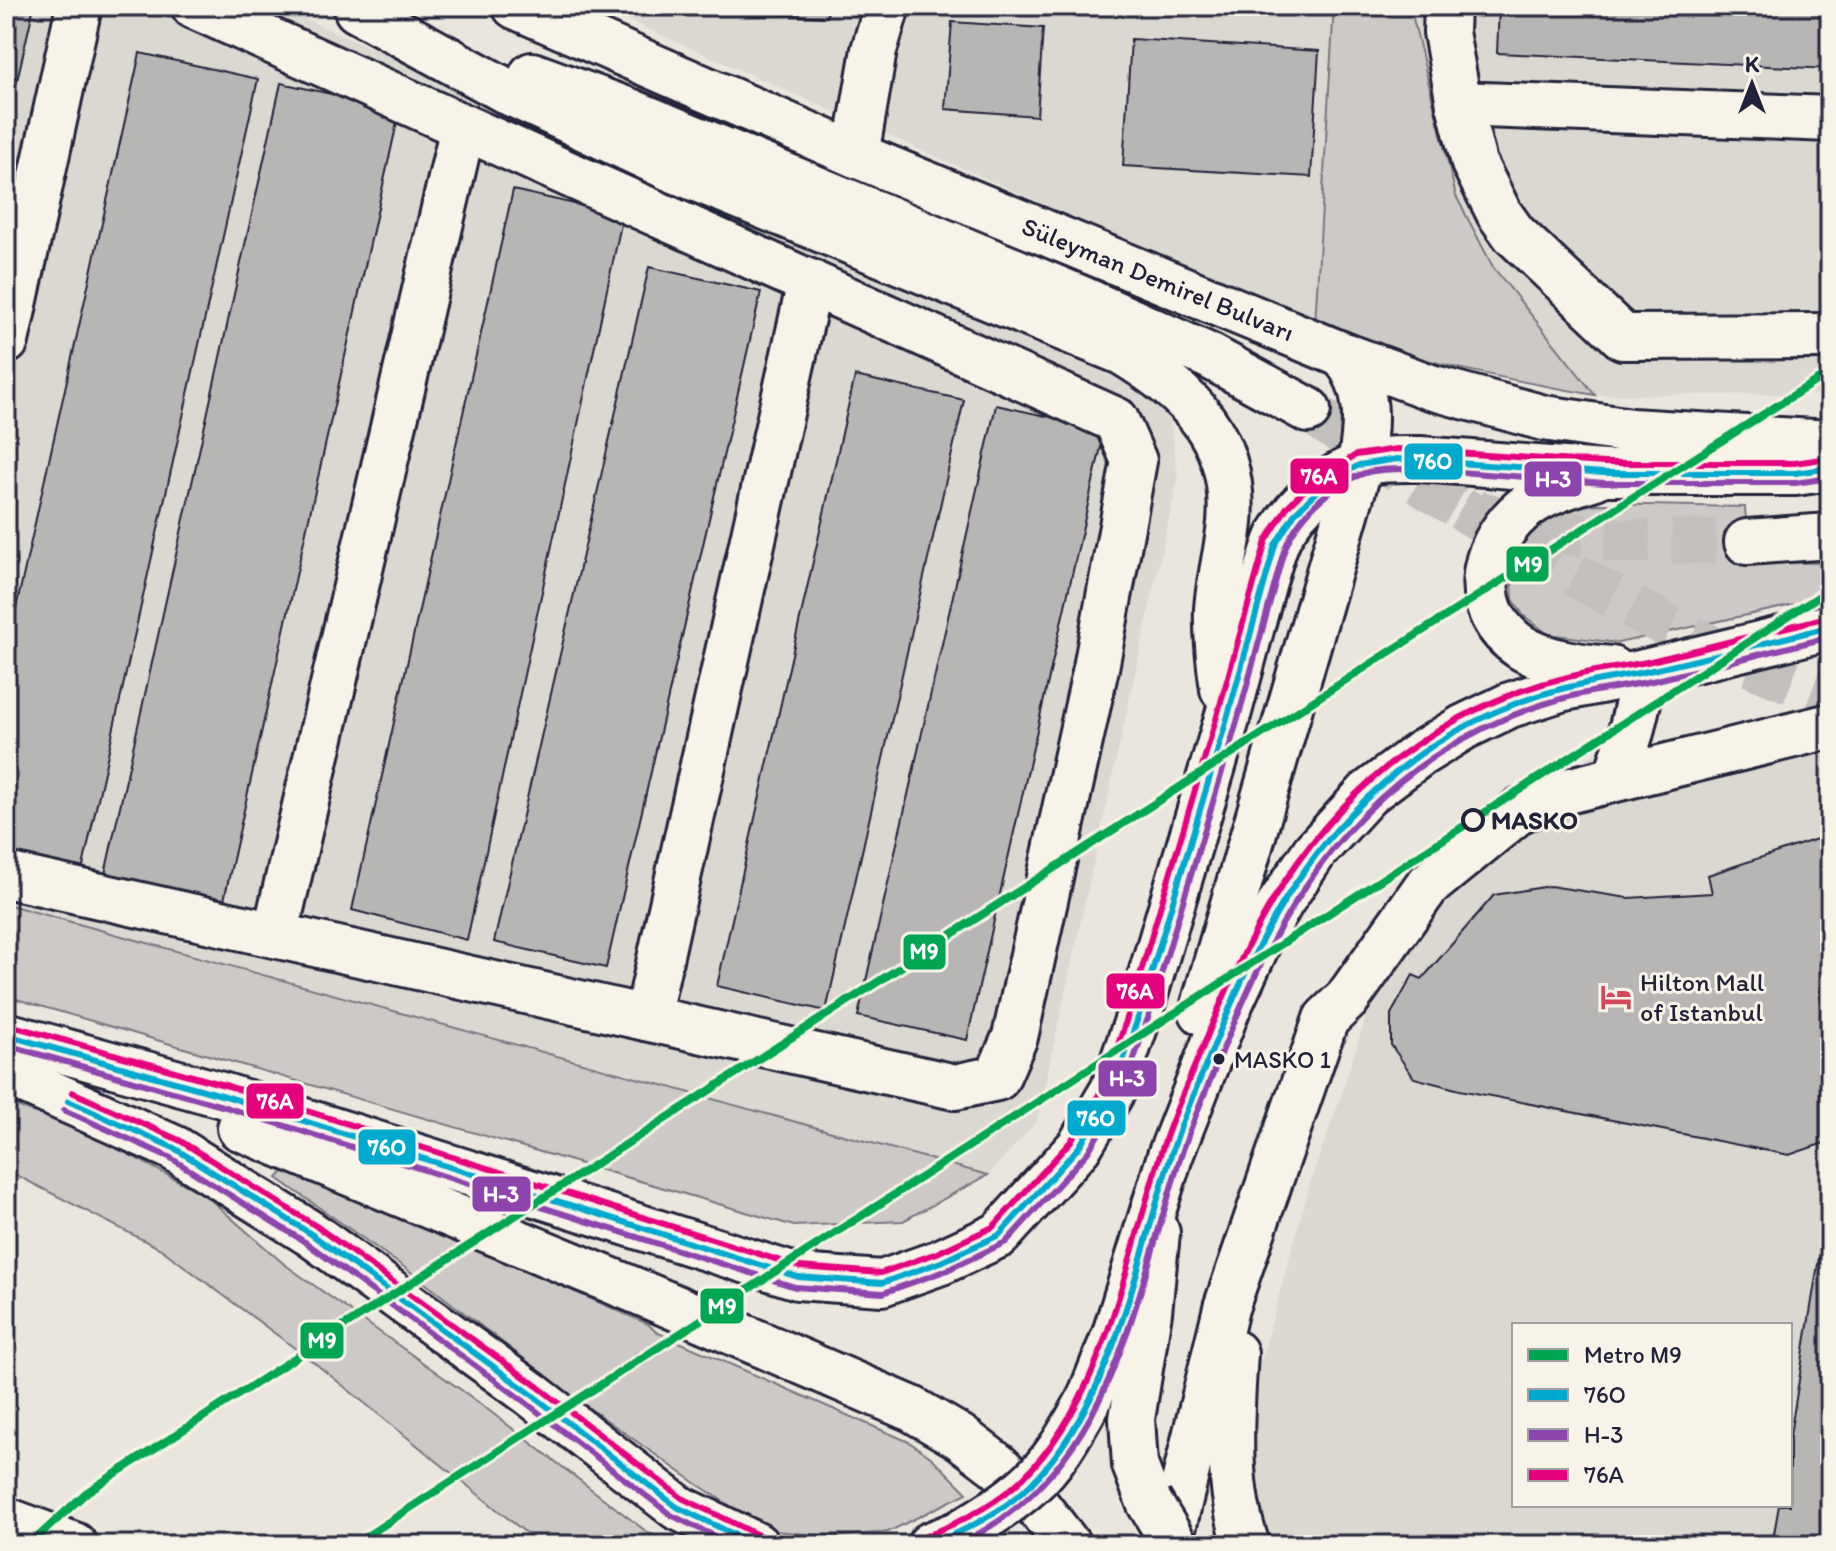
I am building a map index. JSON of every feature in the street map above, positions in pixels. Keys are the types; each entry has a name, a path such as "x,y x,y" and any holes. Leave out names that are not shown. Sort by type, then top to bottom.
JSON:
{"main road":[{"path":"6,341 79,6"},
{"path":"6,875 955,1087 997,1078 1015,1037 1096,668 1134,461 1116,420 194,6"},
{"name":"Süleyman Demirel Bulvarı","path":"515,6 856,155 1343,355 1443,391 1544,418 1631,431 1830,443"},
{"path":"866,6 874,50"},
{"path":"856,155 874,50 887,6"},
{"path":"1447,6 1446,32 1459,104 1474,163 1499,213 1514,234 1623,337 1830,336"},
{"path":"353,8 508,92 670,168 1122,352 1166,380 1185,396 1212,432 1225,465 1230,520 1217,605 1217,650 1227,719"},
{"name":"Süleyman Demirel Bulvarı","path":"353,8 632,112 1080,298 1209,356 1308,410"},
{"path":"1459,104 1830,119"},
{"path":"275,935 463,127"},
{"path":"647,1018 810,282"},
{"path":"944,1540 994,1512 1033,1483 1064,1444 1088,1402 1115,1334 1156,1209 1170,1156 1187,1064 1360,465 1365,405 1356,370 1343,355"},
{"path":"21,1039 225,1096 798,1277 882,1283 941,1262 999,1235 1079,1147 1113,1090 1139,1015 1227,719 1249,629 1279,536 1299,507 1325,486 1360,465 1394,459 1604,473 1795,473 1830,468"},
{"path":"1604,473 1559,488 1521,511 1499,536 1484,570 1486,598 1508,637 1524,649 1600,669 1645,672"},
{"path":"1747,542 1830,536"},
{"path":"1170,1156 1228,1008 1258,943 1315,851 1368,793 1420,754 1464,727 1510,705 1560,689 1645,672 1830,627"},
{"path":"1616,778 1645,672"},
{"path":"1172,1545 1226,1308 1326,1019 1355,989 1427,886 1520,810 1567,791 1830,726"},
{"path":"21,1039 625,1286 912,1409 960,1437 998,1466 1032,1499 1068,1545"},
{"path":"6,1073 174,1148 311,1234 531,1394 677,1507 756,1545"},
{"path":"1156,1209 1157,1231 1149,1312 1132,1419 1135,1465 1149,1502 1172,1545"},
{"path":"1240,1268 1231,1463 1247,1545"},
{"path":"6,1520 74,1545"}],"shaded area":[{"path":"6,6 275,6 1152,386 1171,425 1178,478 1037,1121 988,1175 6,904"},
{"path":"595,6 1334,6 1315,324"},
{"path":"1334,6 1410,6 1456,196 1493,267 1595,395 1418,358 1315,324"},
{"path":"1410,6 1830,6 1830,394 1595,395 1493,267 1456,196"},
{"path":"1597,504 1745,507 1749,562 1830,563 1830,597 1618,643 1548,634 1523,615 1513,599 1512,582 1519,556 1546,522 1571,508"},
{"path":"1830,718 1830,1545 1268,1545 1254,1503 1250,1450 1258,1371 1313,1173 1380,972 1352,954 1384,908 1551,777 1599,752"},
{"path":"6,904 988,1175 903,1221 794,1226 6,996"},
{"path":"6,1102 89,1133 205,1195 284,1264 474,1399 647,1532 676,1545 541,1545 316,1364 161,1249 6,1170"},
{"path":"284,1171 482,1251 648,1324 656,1332 909,1442 932,1458 967,1493 888,1532 833,1537 767,1530 575,1398 408,1270 277,1178"}],"building":[{"path":"6,6 34,6 6,129"},
{"path":"619,6 828,6 827,17"},
{"path":"1499,6 1830,6 1830,69 1497,53"},
{"path":"952,22 1043,28 1037,116 945,109"},
{"path":"1131,39 1319,51 1311,177 1123,166"},
{"path":"140,53 258,79 82,871 6,854 6,653"},
{"path":"281,83 400,109 224,900 105,874"},
{"path":"513,190 623,215 467,940 352,910"},
{"path":"649,267 761,292 606,968 494,942"},
{"path":"855,376 964,400 826,1011 717,986"},
{"path":"996,405 1105,429 967,1040 858,1016"},
{"name":"Hilton Mall of Istanbul","path":"1826,836 1830,847 1830,1141 1789,1155 1460,1090 1414,1078 1391,1045 1391,1014 1413,975 1422,979 1494,895 1550,886 1628,898 1712,893 1708,875"},
{"path":"1830,1214 1830,1545 1772,1545 1779,1507 1792,1507 1792,1423 1826,1215"}],"tunnel":[{"path":"1308,410 1369,452 1461,508 1551,531 1619,541 1747,542"},
{"path":"1461,508 1641,612 1734,658 1830,696"}],"metro line":[{"name":"M9","path":"29,1545 87,1492 1369,665 1830,372"},
{"name":"M9","path":"353,1545 1830,589"}],"transit line":[{"name":"76A","path":"9,1025 228,1086 800,1267 881,1273 937,1253 993,1227 1071,1141 1104,1086 1217,716 1266,541 1287,507 1318,477 1356,455 1397,449 1604,463 1794,463 1829,458"},
{"name":"76O","path":"6,1035 225,1096 798,1277 882,1283 941,1262 999,1235 1079,1147 1113,1090 1139,1015 1227,719 1275,545 1295,513 1324,485 1359,465 1397,459 1604,473 1795,473 1830,468"},
{"name":"H-3","path":"6,1045 222,1106 795,1287 883,1293 945,1271 1006,1242 1088,1152 1122,1094 1237,722 1283,554 1305,515 1328,493 1354,477 1394,469 1604,483 1795,483 1830,478"},
{"name":"76A","path":"926,1536 977,1512 1012,1488 1052,1445 1076,1406 1112,1319 1165,1140 1220,1004 1285,880 1342,808 1377,775 1416,745 1470,713 1508,696 1568,677 1651,661 1828,617"},
{"name":"76O","path":"930,1545 984,1519 1020,1494 1061,1449 1085,1410 1121,1324 1178,1133 1231,1005 1271,923 1294,886 1349,816 1419,755 1455,732 1515,704 1557,690 1830,627"},
{"name":"H-3","path":"956,1545 1009,1513 1052,1474 1085,1427 1110,1376 1131,1321 1187,1138 1240,1010 1281,926 1306,886 1363,815 1398,783 1438,754 1470,735 1522,712 1576,695 1657,680 1830,637"},
{"name":"76A","path":"72,1092 179,1140 316,1226 537,1386 682,1498 760,1536"},
{"name":"76O","path":"68,1101 174,1148 311,1234 531,1394 677,1507 756,1545"},
{"name":"H-3","path":"64,1110 169,1157 305,1242 525,1402 671,1515 733,1545"}],"place":[{"name":"MASKO","path":"1473,820"},
{"name":"Hilton Mall of Istanbul","path":"1616,997"},
{"name":"MASKO 1","path":"1219,1059"}]}
